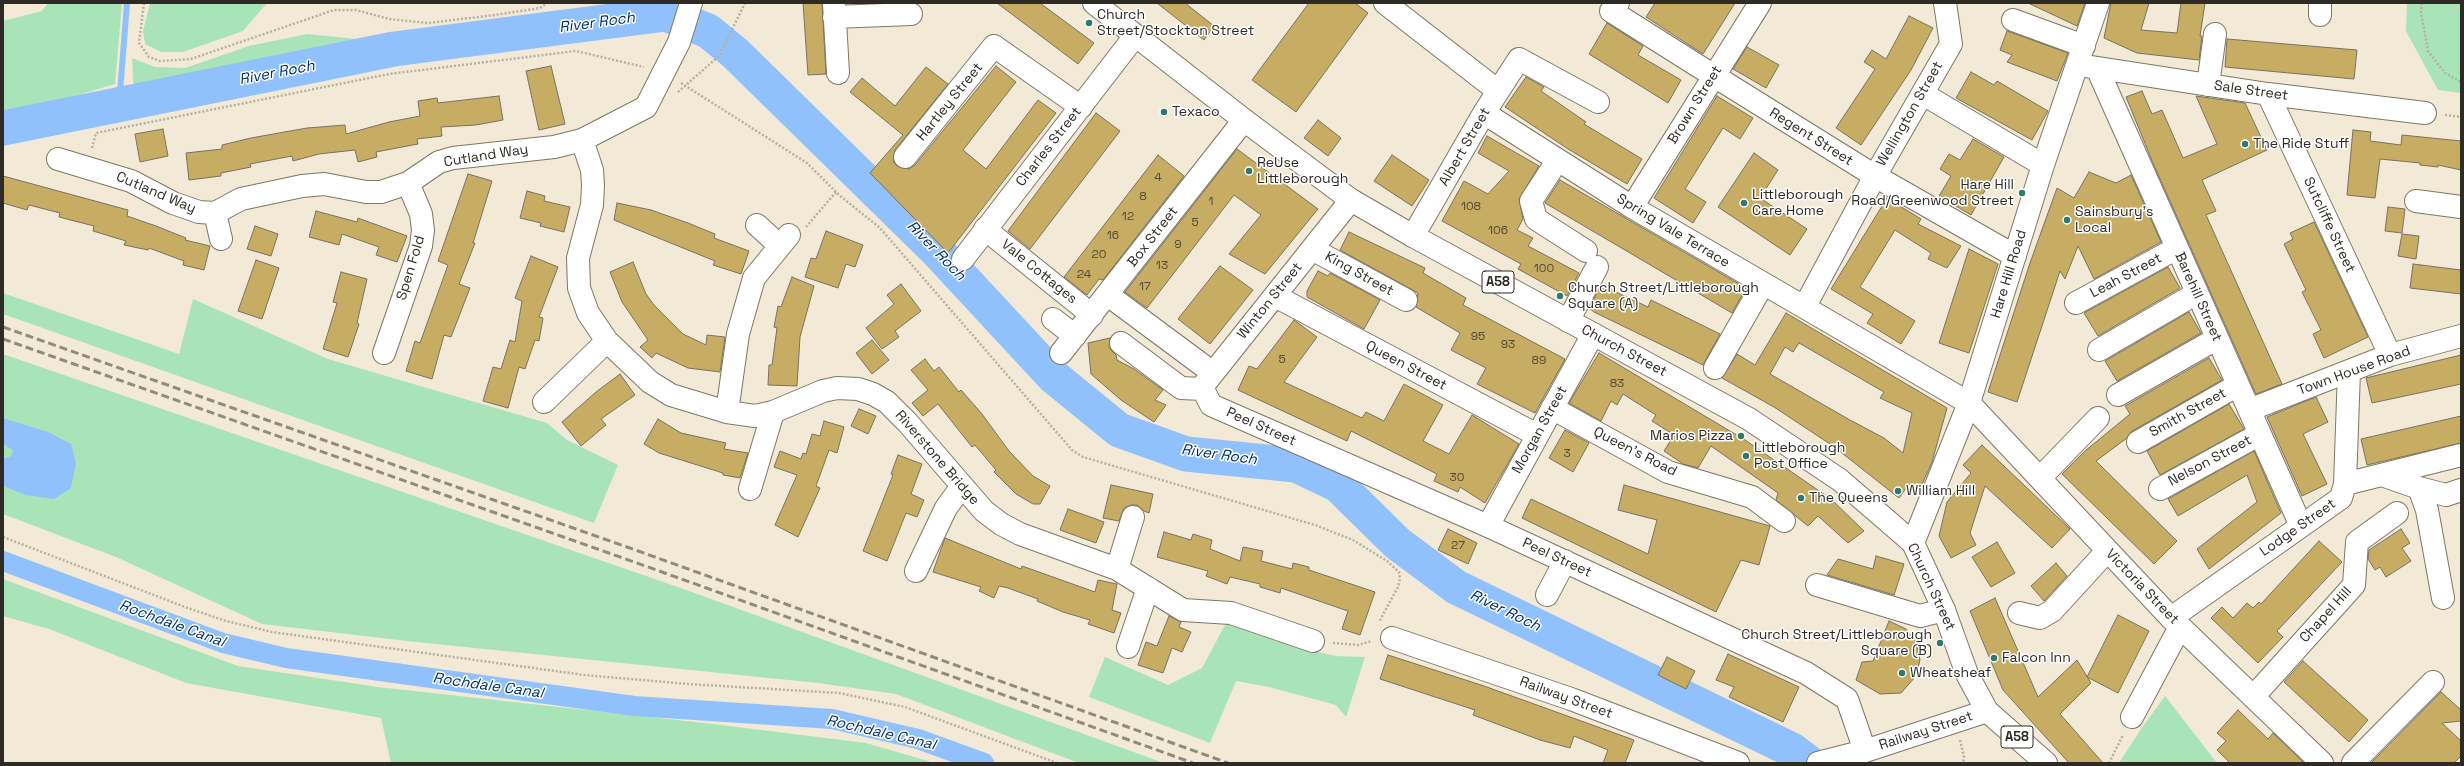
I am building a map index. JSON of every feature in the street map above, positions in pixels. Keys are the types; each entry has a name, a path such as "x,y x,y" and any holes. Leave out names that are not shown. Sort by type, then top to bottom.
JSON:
{"main road":[{"name":"Cutland Way","path":"58,159 88,158 173,203 200,212 215,213 241,199 302,186 324,184 366,192 381,192 408,182 439,162 453,158 554,146 582,140 646,107 679,42 692,3"},
{"name":"Church Street","path":"1094,3 1244,120 1352,200 1413,236 1749,419 1840,480 1913,543 1944,610 1967,674 1987,711 2046,763"},
{"path":"1385,3 1498,91"},
{"name":"Regent Street","path":"1618,3 1611,11 1875,176 2015,256"},
{"name":"Brown Street","path":"1632,207 1760,3"},
{"name":"Wellington Street","path":"1805,306 1875,176 1951,44 1945,3"},
{"name":"Hare Hill Road","path":"1913,543 1969,403 2043,165 2086,60 2098,3"},
{"path":"838,73 834,10 911,14"},
{"name":"Sale Street","path":"2013,20 2086,60 2208,85 2268,94 2425,113"},
{"path":"2208,85 2214,34"},
{"name":"Charles Street","path":"963,259 1135,36"},
{"name":"Hartley Street","path":"905,157 994,46 1081,107"},
{"name":"Albert Street","path":"1413,236 1484,113 1519,59 1598,102"},
{"name":"Barehill Street","path":"2086,60 2177,248 2216,339 2301,526"},
{"path":"1923,94 2043,165"},
{"name":"Sutcliffe Street","path":"2268,94 2390,355"},
{"name":"Spring Vale Terrace","path":"1484,113 1557,161 1632,207 1763,284 1805,306 1969,403"},
{"name":"Box Street","path":"1062,353 1244,120"},
{"name":"Riverstone Bridge","path":"582,140 592,170 593,185 592,205 578,258 579,288 588,313 607,341 650,382 671,395 728,412 755,416 774,412 807,396 837,388 858,389 873,394 887,402 908,423 984,511 1020,534 1117,569 1182,610 1231,613 1313,641"},
{"path":"1557,161 1531,201 1536,219 1591,259 1568,321"},
{"name":"Spen Fold","path":"384,353 383,327 420,246 423,230 421,214 408,182"},
{"name":"Winton Street","path":"1209,389 1275,296 1352,200"},
{"path":"2416,201 2461,207"},
{"path":"215,213 222,239"},
{"path":"728,412 738,334 754,278 784,240 757,225"},
{"name":"Vale Cottages","path":"985,229 1092,315"},
{"name":"Leah Street","path":"2076,303 2177,248"},
{"name":"King Street","path":"1312,249 1406,300"},
{"path":"1715,368 1763,284"},
{"path":"2098,350 2197,293"},
{"path":"1108,295 1209,389"},
{"name":"Queen Street","path":"1275,296 1537,435"},
{"path":"1053,319 1075,336"},
{"name":"Morgan Street","path":"1488,526 1593,334"},
{"name":"Town House Road","path":"2249,410 2390,355 2461,336"},
{"path":"2118,395 2216,339"},
{"path":"544,402 607,341"},
{"path":"1121,343 1181,388 1209,389"},
{"name":"Lodge Street","path":"2175,623 2301,526 2341,498 2345,484 2349,371"},
{"name":"Smith Street","path":"2138,442 2238,386"},
{"name":"Peel Street","path":"1209,389 1488,526 1806,673 1847,699 1858,726 1856,753"},
{"name":"Victoria Street","path":"1969,403 2175,623 2322,763"},
{"name":"Queen's Road","path":"1552,408 1668,472 1752,497 1784,520"},
{"path":"750,489 774,412"},
{"path":"2040,478 2098,418"},
{"name":"Nelson Street","path":"2160,488 2260,434"},
{"path":"2345,484 2461,455"},
{"path":"2382,475 2419,488 2446,495 2461,490"},
{"path":"916,571 946,508 962,486"},
{"path":"2419,488 2427,510 2443,598"},
{"name":"Chapel Hill","path":"2253,697 2354,585 2356,542 2397,513"},
{"path":"1117,569 1133,517"},
{"path":"2019,612 2040,618 2052,611 2107,551"},
{"path":"1547,595 1564,561"},
{"path":"1817,585 1920,616 1944,610"},
{"path":"1128,647 1148,588"},
{"path":"2132,717 2175,623"},
{"name":"Railway Street","path":"1392,638 1571,699 1738,763"},
{"path":"2353,763 2433,682"},
{"name":"Railway Street","path":"1818,763 1856,753 1987,711"}],"path":[{"path":"144,3 139,42 149,56 160,60 191,59 334,10 356,10 388,19 428,23 540,8 547,3"},
{"path":"674,94 719,56 745,3"},
{"path":"2422,3 2421,12 2428,51 2445,73 2461,82"},
{"path":"88,158 96,133 389,74 576,51 664,72"},
{"path":"784,240 802,232 836,192"},
{"path":"3,537 192,610 226,622 272,632 584,675 688,684 839,693 905,707 1057,763"},
{"path":"1313,641 1349,645 1392,638"},
{"path":"2109,763 2132,717"}],"green space":[{"path":"48,3 122,3 115,84 51,103 3,111 3,21 42,11"},
{"path":"150,3 267,3 243,31 183,52 161,52 145,44 143,31"},
{"path":"2407,3 2461,3 2461,93 2438,90 2406,31"},
{"path":"307,34 367,40 367,48 134,95 132,58 155,67 185,68 249,46"},
{"path":"3,293 179,354 193,299 328,359 547,423 567,440 618,465 594,523 3,314"},
{"path":"3,354 678,587 1164,763 1079,763 896,694 818,683 416,642 262,624 116,557 3,514"},
{"path":"3,579 238,666 378,687 713,724 866,743 935,763 391,763 381,718 186,683 49,629 3,616"},
{"path":"1226,623 1304,649 1336,656 1365,657 1346,717 1336,705 1269,687 1236,681 1210,743 1089,697 1105,657 1168,685 1202,668"},
{"path":"2165,696 2217,763 2119,763"}],"water":[{"path":"3,418 48,432 71,444 76,463 71,488 54,499 26,495 3,486 3,459 11,456 13,450 3,444"}],"building":[{"path":"803,3 822,3 826,74 808,75"},
{"path":"997,3 1040,3 1094,43 1078,64"},
{"path":"1157,3 1185,3 1214,26 1204,40"},
{"path":"1309,3 1355,3 1368,13 1296,112 1252,80"},
{"path":"1655,3 1735,3 1703,54 1646,17"},
{"path":"2028,3 2085,3 2077,26"},
{"path":"2111,3 2149,3 2141,30 2177,33 2181,3 2205,3 2200,36 2202,36 2199,60 2137,53 2104,38"},
{"path":"1909,16 1933,28 1911,70 1861,145 1836,128 1875,69 1864,62 1872,50 1886,59"},
{"path":"1607,23 1643,46 1638,55 1681,80 1668,103 1589,54"},
{"path":"2007,31 2068,53 2057,81 2007,62 2012,55 2000,50"},
{"path":"2227,39 2357,50 2354,79 2225,67"},
{"path":"1747,47 1779,65 1766,88 1733,69"},
{"path":"551,66 565,124 539,130 526,71"},
{"path":"996,66 1016,82 963,150 986,169 1038,100 1056,113 948,253 870,173 903,135 850,92 862,78 895,106 926,67 948,84 895,150 893,161 897,166 909,169 915,165"},
{"path":"1971,72 1994,85 1997,81 2048,111 2032,140 1956,98"},
{"path":"1526,77 1544,87 1541,91 1586,122 1584,124 1642,159 1627,184 1568,149 1505,107"},
{"path":"2142,91 2152,114 2162,110 2183,158 2217,144 2196,96 2245,103 2267,150 2202,180 2216,211 2206,215 2282,384 2256,394 2153,163 2126,97"},
{"path":"499,96 503,120 476,125 441,127 442,136 417,139 418,144 376,152 377,157 358,162 355,150 319,154 293,161 292,156 250,164 251,167 221,173 221,176 189,180 186,153 222,149 222,145 307,128 345,125 346,134 389,122 420,116 418,101 437,98 438,103"},
{"path":"1717,96 1753,118 1740,139 1723,128 1685,189 1706,202 1693,223 1654,198"},
{"path":"1096,113 1120,131 1030,249 1008,231"},
{"path":"1318,120 1341,138 1328,156 1304,138"},
{"path":"163,129 168,156 140,162 135,134"},
{"path":"2353,130 2371,132 2370,141 2401,145 2402,135 2461,141 2461,170 2438,165 2438,167 2420,165 2420,163 2380,159 2375,198 2347,195"},
{"path":"1487,136 1539,166 1519,199 1523,219 1517,230 1533,238 1528,246 1579,273 1567,296 1518,269 1521,264 1442,221 1464,181 1488,194 1509,171 1478,153"},
{"path":"1973,139 2004,157 1971,215 1939,196 1951,176 1940,169 1949,154 1960,160"},
{"path":"1237,149 1318,209 1265,274 1229,254 1261,215 1234,195 1147,308 1125,292"},
{"name":"Littleborough Care Home","path":"1754,153 1778,170 1760,198 1807,229 1790,255 1718,207"},
{"path":"1158,155 1184,176 1103,280 1099,279 1087,295 1064,277"},
{"path":"1392,155 1429,180 1412,206 1374,181"},
{"path":"2089,172 2116,183 2131,175 2161,242 2094,279 2078,246 2065,279 2060,271 2017,402 1988,392 2030,263 2057,188 2074,198"},
{"path":"468,174 492,181 473,243 475,243 459,284 470,288 451,337 444,335 432,379 406,371 415,341 420,343 448,265 438,261"},
{"path":"3,176 128,210 127,216 186,238 185,240 210,246 204,270 183,265 184,261 149,248 148,250 124,245 126,241 93,231 94,226 59,217 60,213 29,205 27,210 3,203"},
{"path":"1560,180 1746,288 1732,313 1545,203"},
{"path":"527,191 545,196 544,201 570,207 564,232 540,226 541,223 520,218"},
{"path":"1887,198 1921,219 1918,224 1961,246 1947,268 1928,259 1931,253 1895,230 1860,287 1915,321 1901,344 1867,323 1873,314 1831,289"},
{"path":"617,203 651,210 688,223 715,234 714,238 749,251 741,274 713,265 715,261 614,220"},
{"path":"2388,207 2405,209 2402,233 2385,231"},
{"path":"316,211 357,222 358,218 407,236 397,262 376,255 379,247 342,234 339,245 309,237"},
{"path":"2314,222 2368,337 2324,358 2313,334 2321,330 2302,292 2306,290 2284,244 2293,239 2290,233"},
{"path":"255,226 278,234 271,256 247,249"},
{"path":"826,231 863,245 855,267 846,264 838,288 805,277 811,258 816,259"},
{"path":"1349,232 1425,268 1423,273 1466,298 1463,305 1565,359 1535,413 1477,384 1486,368 1451,350 1460,333 1416,307 1418,293 1340,250"},
{"path":"2402,234 2419,236 2416,259 2398,256"},
{"path":"1969,249 1998,264 1969,353 1939,343"},
{"path":"531,256 558,267 539,317 543,318 539,341 535,340 525,369 519,367 508,408 483,401 493,367 501,369 510,340 515,342 522,301 515,298"},
{"path":"256,260 279,268 262,319 238,311"},
{"path":"633,262 646,294 654,305 683,334 706,345 707,335 725,337 720,372 688,368 656,353 652,358 640,347 648,340 622,302 610,272"},
{"path":"2413,264 2461,270 2461,294 2410,288"},
{"path":"1220,266 1253,290 1210,344 1178,319"},
{"path":"2168,267 2180,288 2098,336 2084,313"},
{"path":"1318,271 1328,276 1330,273 1380,300 1364,329 1307,297 1307,291"},
{"path":"341,272 367,279 357,323 359,324 348,357 323,349 337,303 333,302"},
{"path":"792,277 814,286 800,337 797,386 768,385 769,365 772,365 777,328 774,327 778,306 781,307"},
{"path":"901,284 921,311 895,331 899,337 882,349 866,328 894,304 887,295"},
{"path":"1601,285 1648,307 1651,300 1720,334 1703,365 1594,312 1589,308"},
{"path":"2189,312 2201,333 2117,381 2105,361"},
{"path":"1786,313 1947,408 1932,462 1920,489 1909,484 1899,498 1833,446 1774,407 1722,378 1737,354 1755,365","holes":["1799,343 1884,392 1880,398 1912,413 1903,453 1884,438 1770,374 1785,347 1793,352"]},
{"path":"1294,320 1317,337 1284,382 1362,418 1366,412 1384,421 1404,384 1443,405 1423,441 1449,454 1472,415 1519,444 1485,503 1460,487 1458,492 1434,481 1437,474 1351,431 1347,441 1238,390 1249,366 1257,369"},
{"path":"1110,338 1109,348 1116,355 1117,360 1134,369 1163,390 1155,400 1166,405 1154,422 1121,400 1091,374 1088,343"},
{"path":"872,340 889,360 872,374 856,353"},
{"path":"1599,353 1745,440 1831,499 1864,531 1848,543 1818,516 1808,526 1776,500 1778,493 1711,446 1698,468 1683,464 1664,451 1674,435 1652,421 1656,415 1623,394 1617,405 1611,401 1601,421 1569,403"},
{"path":"2461,355 2461,384 2372,403 2366,378"},
{"path":"2209,358 2222,380 2132,431 2127,438 2096,461 2177,541 2154,564 2062,474 2085,451 2130,414 2125,406"},
{"path":"925,359 934,371 939,367 959,392 961,390 982,414 1009,451 1033,476 1050,486 1040,504 1033,504 1016,494 994,472 996,470 975,445 972,447 938,404 923,416 912,403 928,390 911,370"},
{"path":"620,374 635,395 601,419 606,425 581,446 562,422 596,392"},
{"path":"2316,397 2328,422 2303,434 2327,484 2302,496 2267,417"},
{"path":"2229,404 2244,429 2160,475 2147,451"},
{"path":"859,409 876,416 868,434 851,426"},
{"path":"2461,416 2461,443 2367,465 2361,439"},
{"path":"658,419 681,433 726,443 724,449 748,453 740,478 723,475 723,473 659,453 644,444"},
{"path":"824,421 844,427 837,453 829,450 816,486 820,488 798,537 775,525 797,475 774,467 780,451 801,459 803,453 806,454 812,434 820,436"},
{"path":"1565,430 1589,443 1573,472 1549,458"},
{"path":"1982,445 2070,529 2052,548 1985,486 1970,533 1976,545 1951,558 1939,536 1947,502 1971,473 1963,465"},
{"path":"2254,451 2281,513 2209,569 2197,549 2257,502 2247,475 2178,516 2168,499"},
{"path":"898,455 922,464 911,494 924,500 917,517 906,513 887,561 863,551 893,475 891,474"},
{"path":"1111,485 1153,494 1149,513 1137,505 1131,505 1124,508 1119,521 1103,518"},
{"path":"1624,485 1770,526 1759,565 1741,560 1716,612 1522,518 1531,499 1648,554 1657,520 1618,510"},
{"path":"1068,509 1104,522 1096,543 1060,530"},
{"path":"1448,529 1477,543 1468,564 1438,550"},
{"path":"2401,529 2410,543 2402,548 2411,561 2386,577 2380,567 2375,570 2368,559 2369,550"},
{"path":"1164,532 1191,540 1193,534 1212,540 1210,549 1240,561 1243,547 1263,551 1261,561 1292,569 1293,563 1309,567 1309,570 1375,592 1360,635 1342,629 1348,611 1281,588 1280,593 1260,587 1260,584 1230,577 1227,584 1206,576 1208,571 1157,557"},
{"path":"945,538 1021,569 1022,566 1095,592 1098,580 1117,584 1112,610 1121,613 1114,633 1088,624 1090,620 1063,612 1037,601 1038,599 1008,588 999,586 994,598 979,591 981,587 933,572"},
{"path":"2319,541 2342,562 2277,631 2283,637 2258,663 2211,618 2222,607 2233,618 2247,603 2253,608 2259,602 2261,604"},
{"path":"1997,542 2015,573 1991,587 1972,557"},
{"path":"1876,556 1904,564 1894,595 1827,575 1838,559 1873,569"},
{"path":"2056,563 2067,576 2044,601 2031,586"},
{"path":"1995,598 2038,697 2077,660 2091,683 2060,714 2103,763 2069,763 2003,690 1970,611"},
{"path":"2118,615 2149,631 2118,693 2087,677"},
{"path":"1169,616 1181,622 1179,627 1191,632 1182,652 1172,648 1163,673 1138,665 1146,642 1157,646"},
{"path":"1889,621 1906,629 1916,642 1920,660 1916,676 1901,693 1880,694 1856,680 1862,662 1873,661"},
{"path":"1728,654 1799,687 1783,722 1729,697 1734,687 1716,680"},
{"path":"1388,655 1484,686 1634,740 1625,763 1603,763 1608,750 1574,736 1570,748 1540,740 1473,715 1475,710 1380,679"},
{"path":"1667,657 1695,671 1686,689 1658,675"},
{"path":"2303,661 2368,720 2349,742 2284,682"},
{"path":"2441,692 2461,710 2461,721 2442,723 2461,741 2461,756 2454,763 2371,763"},
{"path":"2238,710 2268,739 2273,733 2304,763 2230,763 2217,750 2226,741 2217,733"}],"waterway":[{"path":"119,105 127,3"},
{"name":"River Roch","path":"3,128 394,49 666,14 708,31 735,53 938,252 1054,377 1119,430 1186,454 1296,465 1338,485 1397,543 1456,587 1792,750 1809,763"},
{"name":"Rochdale Canal","path":"3,561 223,643 286,658 634,706 832,719 918,739 984,763"}],"railway":[{"path":"3,327 627,547 1228,763"},
{"path":"3,339 623,558 1193,763"}],"place":[{"name":"Church Street/Stockton Street","path":"1089,23"},
{"name":"Texaco","path":"1164,112"},
{"name":"The Ride Stuff","path":"2245,144"},
{"name":"ReUse Littleborough","path":"1249,171"},
{"name":"Hare Hill Road/Greenwood Street","path":"2022,193"},
{"name":"Littleborough Care Home","path":"1744,203"},
{"name":"Sainsbury's Local","path":"2067,220"},
{"name":"Church Street/Littleborough Square (A)","path":"1560,296"},
{"name":"Marios Pizza","path":"1741,436"},
{"name":"Littleborough Post Office","path":"1746,456"},
{"name":"William Hill","path":"1898,491"},
{"name":"The Queens","path":"1801,498"},
{"name":"Church Street/Littleborough Square (B)","path":"1940,643"},
{"name":"Falcon Inn","path":"1994,658"},
{"name":"Wheatsheaf","path":"1902,673"}]}
